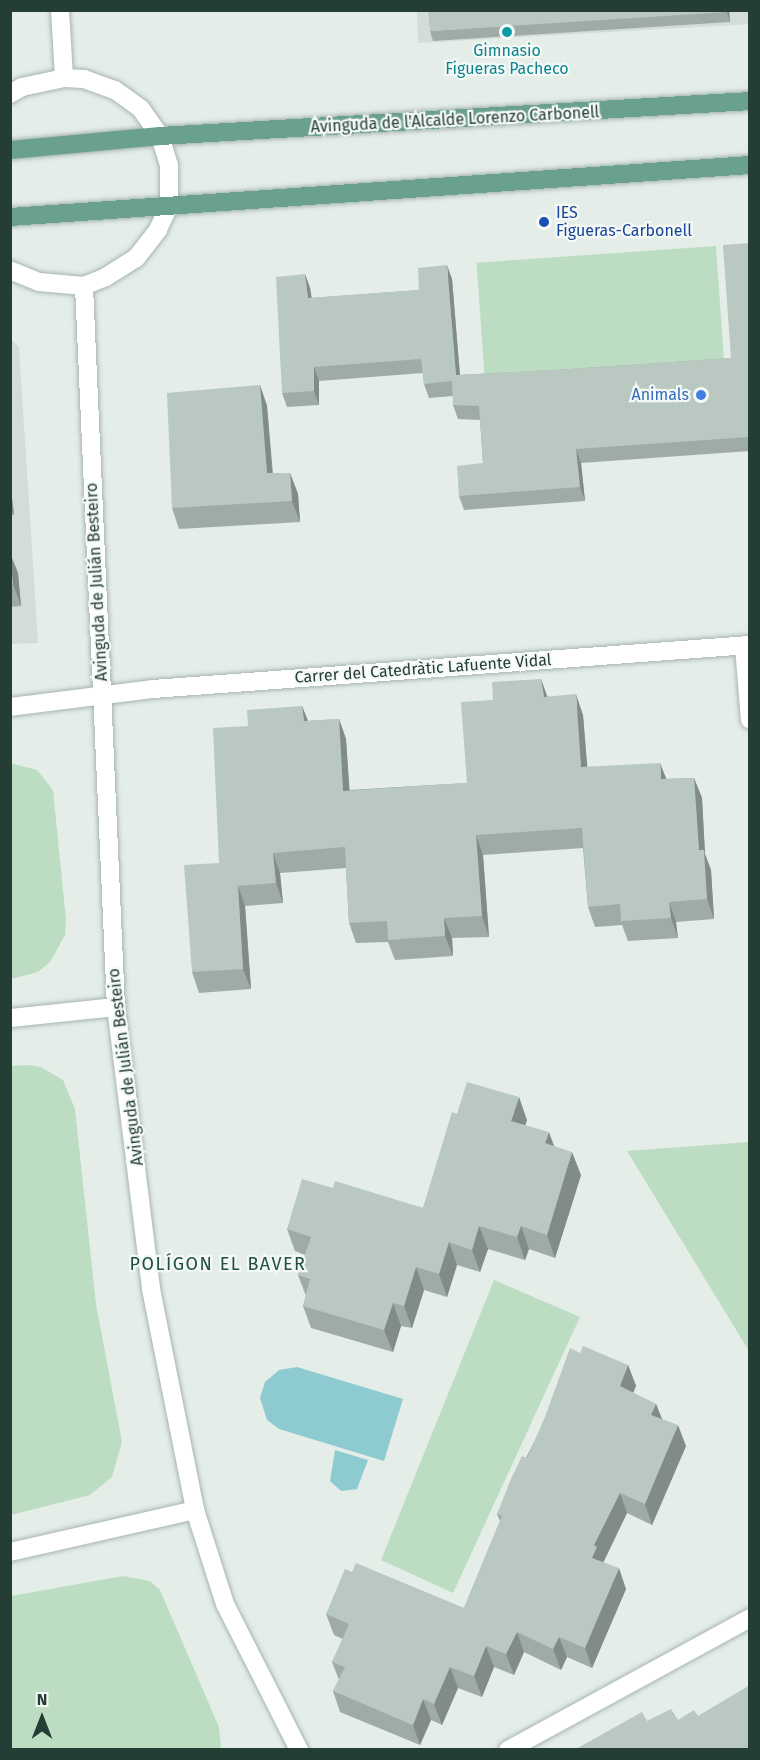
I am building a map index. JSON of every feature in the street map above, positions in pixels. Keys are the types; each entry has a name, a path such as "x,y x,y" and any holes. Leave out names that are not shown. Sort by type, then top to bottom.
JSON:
{"main road":[{"name":"Avinguda de l'Alcalde Lorenzo Carbonell","path":"10,150 160,136 750,101"},
{"path":"10,218 750,165"}],"street":[{"path":"60,10 64,78"},
{"path":"10,94 22,87 64,78 84,79 115,90 141,109 160,136 169,165 169,207 158,230 136,258 84,286 39,282 10,270"},
{"name":"Avinguda de Julián Besteiro","path":"84,286 116,1007 151,1289 195,1510 225,1604 299,1749"},
{"name":"Carrer del Catedràtic Lafuente Vidal","path":"10,707 102,694 747,645 750,720"},
{"path":"10,1018 116,1007"},
{"path":"10,1552 195,1510"},
{"path":"508,1749 750,1618"}],"shaded area":[{"name":"Gimnasio Figueras Pacheco","path":"749,10 750,24 418,43 417,11"},
{"path":"10,338 19,347 38,643 11,644"}],"green space":[{"path":"716,246 724,364 485,380 477,263"},
{"path":"10,763 37,770 53,790 66,920 65,935 50,962 38,972 11,979"},
{"path":"10,1066 41,1067 63,1080 75,1109 96,1304 122,1442 112,1477 90,1495 11,1515"},
{"path":"750,1142 749,1351 627,1151"},
{"path":"494,1280 580,1317 453,1593 381,1560"},
{"path":"123,1576 150,1581 160,1590 219,1727 221,1749 11,1749 11,1596"}],"water":[{"path":"297,1367 403,1399 384,1461 279,1429 267,1420 260,1398 265,1382 279,1370"},
{"path":"335,1450 368,1460 357,1489 341,1491 330,1481"}],"building":[{"path":"428,10 726,10 727,12 430,31"},
{"path":"750,243 750,437 576,449 580,487 459,496 457,466 483,463 479,406 453,405 452,381 424,384 421,359 314,367 314,391 282,393 276,277 305,274 308,298 419,290 418,268 447,265 456,375 731,358 723,245"},
{"path":"260,385 267,473 290,473 292,501 172,508 167,393"},
{"path":"10,561 13,584 10,584"},
{"path":"541,679 544,697 576,694 581,767 660,763 661,779 694,778 699,850 704,850 707,899 669,902 671,918 621,921 620,904 588,907 582,828 476,835 482,916 444,918 445,936 388,940 387,921 349,923 345,847 273,853 276,883 238,886 243,969 192,972 184,865 219,863 213,728 248,726 247,710 302,706 304,721 339,719 343,791 467,783 461,702 493,700 492,682"},
{"path":"467,1082 519,1097 511,1121 549,1132 545,1143 572,1152 547,1235 521,1226 517,1237 479,1226 472,1250 449,1242 439,1274 416,1267 404,1306 393,1303 384,1330 303,1306 310,1279 298,1275 311,1237 287,1229 302,1179 333,1188 335,1181 423,1208 452,1112 457,1114"},
{"path":"583,1346 628,1365 620,1386 656,1404 651,1415 678,1425 645,1504 620,1493 594,1545 597,1547 592,1558 619,1568 585,1648 559,1637 553,1649 517,1632 506,1654 486,1646 474,1676 450,1667 434,1704 423,1699 413,1725 333,1691 345,1667 332,1662 349,1624 326,1614 345,1569 352,1572 356,1563 464,1608 502,1516 497,1514 511,1479 522,1456 527,1458 545,1417 570,1348 580,1353"},
{"path":"750,1685 750,1749 576,1749 642,1712 647,1721 671,1709 678,1720 694,1710 698,1716"}],"place":[{"name":"Gimnasio Figueras Pacheco","path":"507,32"},
{"name":"IES Figueras-Carbonell","path":"544,222"},
{"name":"Animals","path":"701,395"}],"district":[{"name":"POLÍGON EL BAVER","path":"218,1264"}]}
